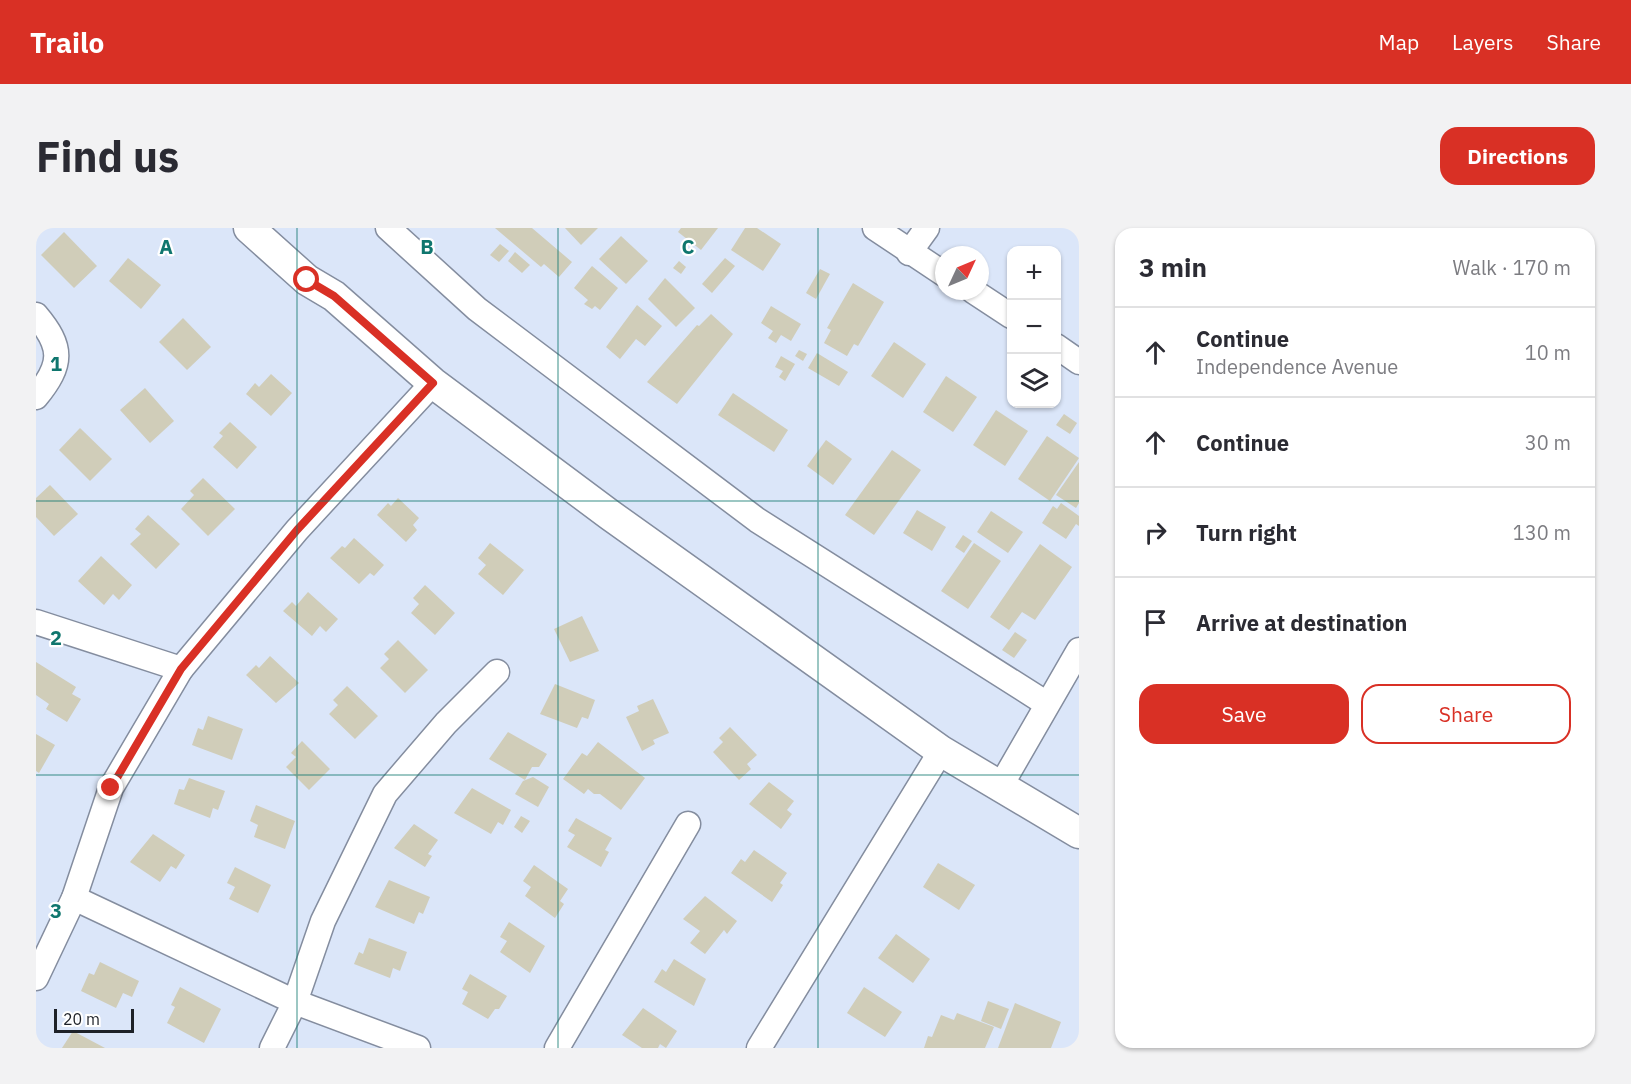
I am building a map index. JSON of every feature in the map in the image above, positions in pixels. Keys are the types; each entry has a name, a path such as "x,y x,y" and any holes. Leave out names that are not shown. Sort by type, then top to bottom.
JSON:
{"street":[{"path":"249,228 307,280 334,296 433,383 610,515 941,751 1079,833"},
{"path":"280,228 316,265 334,296"},
{"path":"388,228 477,309 757,520 1047,704"},
{"path":"875,228 935,269"},
{"path":"909,253 927,228"},
{"path":"987,300 1007,313"},
{"path":"36,315 52,334 57,353 49,381 36,397"},
{"path":"36,978 74,898 111,788 181,669 297,530 433,383"},
{"path":"36,622 181,669"},
{"path":"1000,787 1079,650"},
{"path":"272,1048 296,1002 323,921 385,794 446,723 497,672"},
{"path":"759,1048 941,751"},
{"path":"557,1048 688,824"},
{"path":"74,898 296,1002 418,1048"}],"building":[{"path":"495,228 532,228 572,262 559,277 544,264 541,267"},
{"path":"565,228 598,228 581,245"},
{"path":"681,228 718,228 701,250 678,232"},
{"path":"745,228 757,228 781,244 763,271 731,250"},
{"path":"64,232 97,266 74,288 41,255"},
{"path":"621,236 648,261 626,284 599,259"},
{"path":"500,244 509,251 499,262 490,255"},
{"path":"515,252 530,265 522,273 508,261"},
{"path":"128,258 161,285 141,309 109,281"},
{"path":"725,258 735,266 712,293 702,284"},
{"path":"679,261 686,267 681,274 673,268"},
{"path":"592,266 618,288 600,310 595,306 592,309 584,304 588,300 574,288"},
{"path":"820,269 830,274 816,299 806,293"},
{"path":"665,278 695,308 676,327 648,299"},
{"path":"853,283 884,302 858,346 854,344 847,356 824,343 831,330 827,328"},
{"path":"637,305 662,326 645,346 636,339 620,359 606,347"},
{"path":"771,306 801,324 791,341 781,335 776,343 768,338 773,331 761,323"},
{"path":"711,314 733,334 677,404 647,382 697,325 699,326"},
{"path":"183,318 211,347 187,370 159,342"},
{"path":"894,342 926,364 903,398 871,376"},
{"path":"799,350 807,354 803,361 795,356"},
{"path":"817,353 848,372 839,386 808,368"},
{"path":"781,356 795,364 785,381 779,377 783,371 775,367"},
{"path":"271,374 292,393 271,416 246,394 255,383 259,387"},
{"path":"946,376 977,397 953,432 923,412"},
{"path":"145,388 174,421 150,443 120,410"},
{"path":"733,393 788,430 774,452 718,415"},
{"path":"996,410 1028,431 1005,466 973,445"},
{"path":"1064,414 1077,423 1070,434 1056,425"},
{"path":"230,422 257,447 237,469 213,447 223,436 219,433"},
{"path":"80,428 112,459 90,481 59,450"},
{"path":"1047,436 1079,458 1050,501 1018,479"},
{"path":"826,440 852,459 833,485 807,466"},
{"path":"892,450 921,470 874,535 845,515"},
{"path":"1079,462 1079,503 1076,508 1056,495"},
{"path":"203,478 235,509 208,536 181,509 194,495 190,491"},
{"path":"50,485 78,514 54,536 36,517 36,498"},
{"path":"398,498 419,518 413,525 417,530 406,542 377,515 388,503 391,506"},
{"path":"1061,503 1079,516 1079,526 1076,524 1066,539 1042,523 1053,506 1057,509"},
{"path":"917,510 946,527 932,551 903,533"},
{"path":"991,511 1023,532 1008,553 977,532"},
{"path":"148,515 180,544 156,569 130,544 141,534 135,529"},
{"path":"963,535 972,541 964,553 955,547"},
{"path":"354,538 384,565 374,576 370,573 359,584 330,558 342,546 345,548"},
{"path":"490,543 524,570 503,595 478,574 486,565 478,558"},
{"path":"974,543 1001,561 968,609 941,591"},
{"path":"1040,544 1072,567 1035,620 1022,612 1009,630 990,617"},
{"path":"101,556 132,585 119,600 113,594 104,605 78,581"},
{"path":"425,585 455,613 435,635 411,613 419,604 413,598"},
{"path":"308,592 338,619 326,632 320,626 312,636 283,611 292,602 296,606"},
{"path":"582,616 599,651 570,662 554,629"},
{"path":"1015,632 1027,640 1014,658 1002,650"},
{"path":"398,640 428,670 405,693 380,668 389,659 384,654"},
{"path":"270,656 299,683 276,703 246,675 256,665 259,668"},
{"path":"36,662 76,687 72,694 81,699 67,722 46,709 49,704 36,695"},
{"path":"555,684 595,700 588,719 582,717 577,728 540,714"},
{"path":"347,686 378,716 355,739 329,714 338,705 333,700"},
{"path":"653,699 669,733 653,740 655,744 642,751 626,717 639,711 637,706"},
{"path":"208,716 243,729 232,760 192,745 198,728 203,730"},
{"path":"730,727 757,755 747,764 751,769 739,780 713,752 723,742 719,738"},
{"path":"508,732 547,754 539,767 532,767 525,780 489,759"},
{"path":"36,734 55,745 39,773 36,771"},
{"path":"302,741 330,769 309,790 286,767 296,757 291,753"},
{"path":"598,742 645,778 621,810 600,794 594,794 588,789 584,794 563,779 582,753 587,756"},
{"path":"533,777 549,787 538,807 515,794 523,781"},
{"path":"189,778 225,791 218,810 213,808 210,818 174,804 179,789 184,790"},
{"path":"769,782 794,801 787,810 792,814 781,829 749,804"},
{"path":"472,788 511,810 503,825 498,822 491,834 454,813"},
{"path":"256,805 295,821 285,849 254,837 258,825 250,821"},
{"path":"521,816 530,821 522,833 514,827"},
{"path":"576,818 612,838 605,850 609,852 601,867 567,847 575,835 568,831"},
{"path":"414,824 438,840 428,854 432,856 425,867 394,848"},
{"path":"153,834 185,855 176,869 171,866 160,882 130,862"},
{"path":"754,850 787,873 780,883 783,885 772,902 731,873 741,859 745,862"},
{"path":"938,863 975,885 959,910 923,887"},
{"path":"534,865 568,889 560,901 564,904 555,918 525,896 531,887 523,881"},
{"path":"235,867 271,885 258,913 229,899 235,887 227,883"},
{"path":"389,880 430,897 423,914 419,912 414,924 375,907"},
{"path":"705,896 737,921 727,934 724,930 705,954 690,943 700,931 683,919"},
{"path":"509,922 545,946 530,973 500,952 507,941 500,937"},
{"path":"896,934 930,959 913,983 878,958"},
{"path":"369,938 407,952 400,971 393,968 390,978 354,964 359,952 363,954"},
{"path":"674,959 706,979 694,1006 654,982 662,969 666,972"},
{"path":"100,962 139,981 132,997 123,993 116,1008 81,991 89,973 94,975"},
{"path":"470,974 507,996 499,1009 495,1009 488,1019 462,1004 468,992 462,989"},
{"path":"180,987 221,1009 204,1043 167,1023 175,1007 171,1005"},
{"path":"864,987 902,1012 885,1037 847,1013"},
{"path":"988,1001 1009,1009 1001,1029 981,1021"},
{"path":"1015,1003 1061,1022 1051,1048 998,1048"},
{"path":"643,1008 677,1031 666,1048 660,1044 658,1048 642,1048 622,1035"},
{"path":"957,1013 994,1027 985,1048 924,1048 928,1036 932,1037 941,1015 954,1020"},
{"path":"73,1031 105,1048 62,1048"}],"route":[{"path":"111,788 181,669 297,530 433,383 334,296 307,280"}]}
